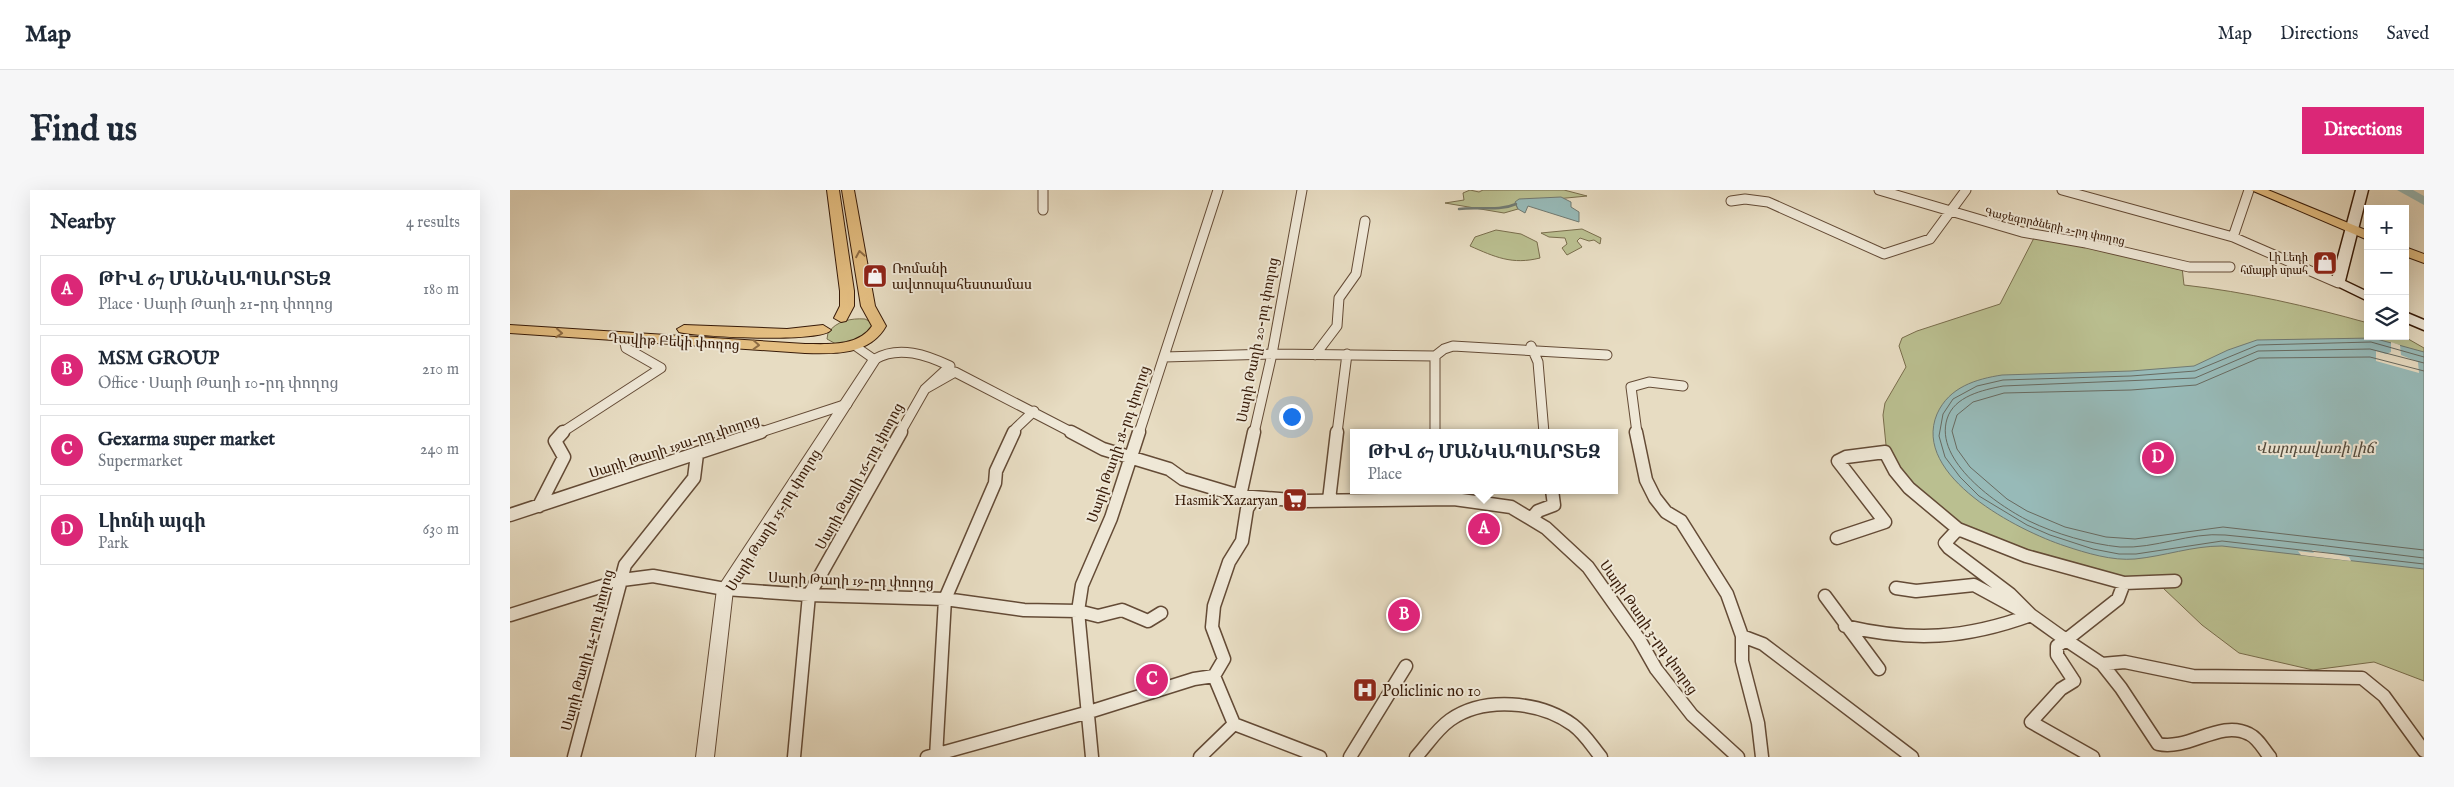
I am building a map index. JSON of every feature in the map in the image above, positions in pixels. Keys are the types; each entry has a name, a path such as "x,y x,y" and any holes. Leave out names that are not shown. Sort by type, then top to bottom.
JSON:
{"main road":[{"path":"833,190 847,291 847,306 842,318"},
{"path":"848,190 868,306 874,318"},
{"path":"2256,190 2352,225 2364,227"},
{"path":"2275,190 2352,225 2364,233"},
{"path":"2362,190 2338,283 2364,295"},
{"path":"2409,244 2424,250"},
{"path":"2409,253 2424,259"},
{"name":"Դավիթ Բեկի փողոց","path":"510,318 634,327 787,334 823,330 842,318 863,315 874,318 879,326 876,331 855,345 838,348 624,338 510,329"},
{"path":"2409,318 2424,326"},
{"path":"823,330 819,337 821,342 838,348"}],"street":[{"path":"1042,210 1043,190"},
{"name":"Սարի Թաղի 18-րդ փողոց","path":"1092,757 1078,611 1082,586 1110,518 1218,190"},
{"name":"Սարի Թաղի 20-րդ փողոց","path":"1214,676 1224,659 1212,627 1214,606 1229,562 1242,541 1247,510 1246,497 1302,190"},
{"name":"Գաջեգործների 2-րդ փողոց","path":"1879,190 1948,212 2022,232 2086,243 2189,267 2230,267"},
{"path":"1731,201 1745,199 1768,202 1884,254 1930,239 1966,190"},
{"path":"2062,190 2233,237 2338,283"},
{"path":"2233,237 2249,190"},
{"path":"1315,355 1337,326 1339,298 1356,274 1365,222"},
{"path":"539,506 564,458 555,441 560,434 661,368 626,348 624,338"},
{"path":"855,345 875,359"},
{"path":"1435,429 1435,356 1443,348 1456,345 1475,349 1532,349 1607,356"},
{"path":"1532,349 1538,362 1544,429"},
{"name":"Սարի Թաղի 16-րդ փողոց","path":"794,757 809,595 926,389 950,366 914,354 888,352 875,359"},
{"path":"1164,357 1272,354 1435,356"},
{"path":"1329,500 1347,354"},
{"name":"Սարի Թաղի 15-րդ փողոց","path":"706,757 725,589 875,359"},
{"name":"Սարի Թաղի 3-րդ փողոց","path":"926,389 955,372 1034,411 1103,449 1169,469 1183,479 1246,497 1329,500 1434,495 1511,506 1546,528 1588,567 1639,639 1656,669 1692,715 1738,757"},
{"path":"1683,386 1646,382 1636,383 1631,387 1639,453 1646,480 1654,498 1666,512 1681,522 1700,548 1727,594 1742,636 1742,661 1758,723 1762,757"},
{"name":"Սարի Թաղի 19ա-րդ փողոց","path":"510,515 847,404"},
{"path":"1034,411 1016,428 996,472 995,483 945,599 933,756 1089,712 1194,678 1214,676 1234,724 1320,757"},
{"path":"1837,538 1886,522 1838,461 1846,456 1885,452 1895,470 1909,488 1958,529 2026,556 2068,569 2128,582 2175,580"},
{"name":"Սարի Թաղի 14-րդ փողոց","path":"574,757 625,565 694,478 697,454"},
{"path":"1532,518 1538,511 1554,505 1553,494"},
{"path":"1958,529 1945,543 1949,548 2010,594 2031,615"},
{"name":"Սարի Թաղի 19-րդ փողոց","path":"510,615 622,580 653,576 725,589 809,595 945,599 1024,610 1078,611 1098,616 1122,610 1148,621 1161,613"},
{"path":"2093,757 2030,722 2061,688 2074,682 2057,655 2056,646 2118,599 2128,582"},
{"path":"1896,588 1916,591 1974,585 2031,615 2102,664 2121,688 2158,744 2172,747 2208,735 2242,732 2250,735 2270,757"},
{"path":"1825,596 1845,626 1879,669"},
{"path":"1845,626 1875,634 1907,638 1940,638 1965,636 2006,625 2031,615"},
{"path":"1742,636 1762,644 1912,757"},
{"path":"2102,664 2125,662 2193,676 2362,678 2384,696 2424,751"},
{"path":"1350,757 1406,666"},
{"path":"1416,757 1451,719 1475,707 1500,703 1528,706 1571,723 1601,757"},
{"path":"1200,757 1234,724"}],"green space":[{"path":"1470,190 1479,192 1483,190 1564,190 1587,196 1515,203 1518,209 1504,213 1445,203 1464,200 1463,193"},
{"path":"1582,229 1601,238 1600,244 1594,240 1589,241 1580,238 1577,241 1582,247 1567,255 1562,248 1567,244 1565,238 1549,237 1541,233"},
{"path":"1496,230 1521,234 1537,242 1540,258 1521,261 1504,259 1470,246 1475,237"},
{"path":"2035,236 2182,267 2184,285 2300,305 2364,322 2364,340 2409,339 2424,348 2424,681 2374,662 2313,670 2239,653 2202,625 2163,588 2066,562 1991,538 1959,524 1898,471 1886,445 1883,415 1885,403 1906,367 1899,346 1902,338 1917,331 2000,304"},
{"path":"854,319 865,319 871,322 874,327 858,341 836,344 827,339 831,329 840,323"}],"water":[{"path":"1561,197 1571,202 1571,207 1579,212 1579,222 1528,206 1525,213 1518,209 1515,202 1519,199"},
{"name":"Վարդավառի լիճ","path":"2364,338 2364,340 2380,340 2424,352 2424,569 2222,546 2211,546 2135,559 2108,558 2090,554 2045,539 1997,514 1974,498 1954,479 1940,459 1933,437 1937,414 1949,397 1973,382 2002,375 2131,371 2194,366 2228,350 2257,340"}],"pier":[{"path":"2391,342 2400,345 2401,355 2418,362 2419,373 2376,361 2376,351 2386,354 2391,352"},
{"path":"2312,550 2349,557 2351,561 2301,555 2298,551 2314,553"}],"waterway":[{"path":"2403,190 2424,201"},
{"path":"1459,209 1502,208 1516,204"}],"place":[{"name":"Լի Լեդի հմայքի սրահ","path":"2325,263"},
{"name":"Ռոմանի ավտոպահեստամաս","path":"875,276"},
{"name":"Լիոնի այգի","path":"2158,458"},
{"name":"Hasmik Xazaryan","path":"1295,500"},
{"name":"ԹԻՎ 67 ՄԱՆԿԱՊԱՐՏԵԶ","path":"1484,529"},
{"name":"MSM GROUP","path":"1404,615"},
{"name":"Gexarma super market","path":"1152,680"},
{"name":"Policlinic no 10","path":"1365,690"}]}
